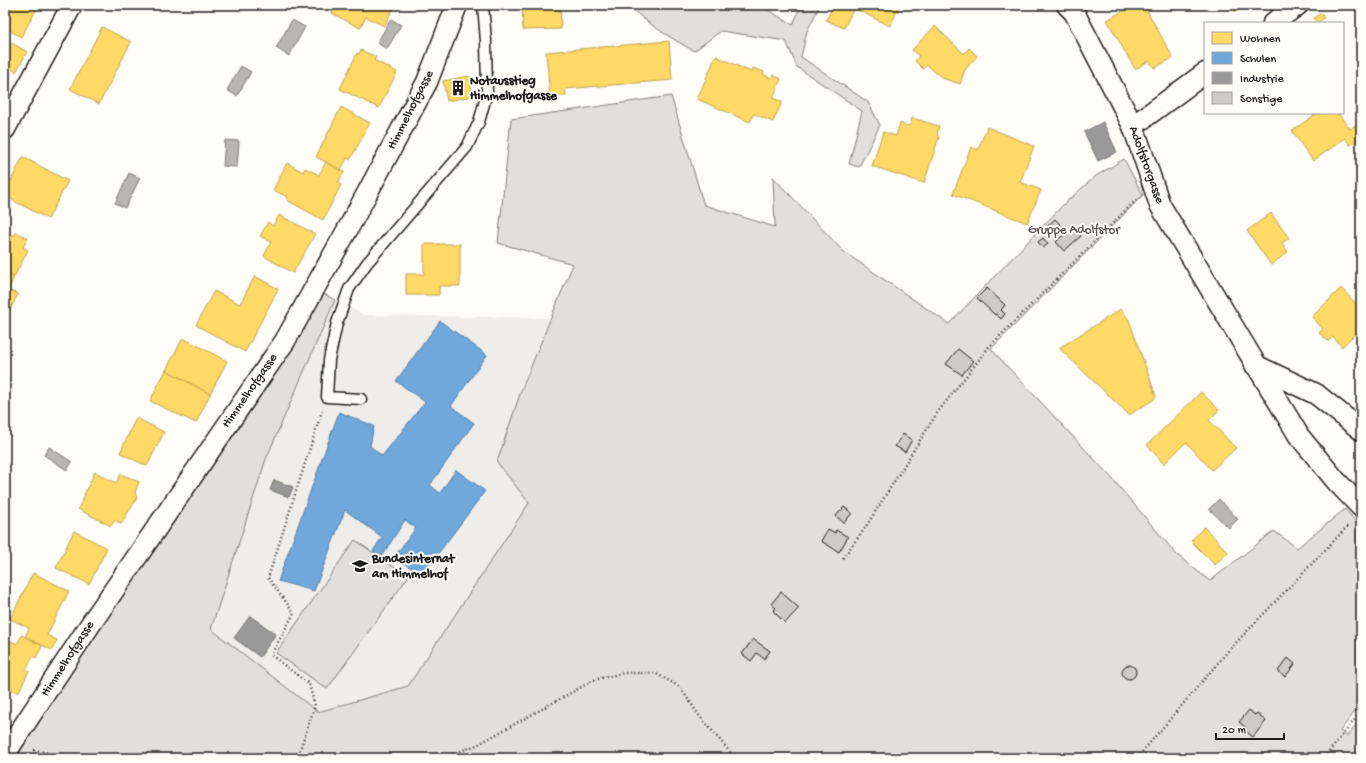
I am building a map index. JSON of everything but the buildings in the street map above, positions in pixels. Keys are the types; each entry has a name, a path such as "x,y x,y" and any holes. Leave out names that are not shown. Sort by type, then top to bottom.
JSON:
{"street":[{"path":"5,129 72,5"},
{"name":"Himmelhofgasse","path":"5,754 90,625 285,341 428,82 457,5"},
{"name":"Adolfstorgasse","path":"1067,5 1074,12 1133,126 1160,205 1299,436 1337,482 1361,507"},
{"path":"1275,22 1298,5"},
{"path":"1133,126 1204,74"},
{"path":"1256,365 1316,394 1361,430"}],"lane":[{"path":"361,399 327,397 329,360 337,324 349,289 367,263 467,147 480,122 487,93 486,41 483,5"}],"path":[{"path":"843,558 865,528 937,413 989,347 1137,199"},
{"path":"297,758 315,706 309,684 271,655 294,613 268,578 327,397"},
{"path":"1137,758 1229,650 1350,525"},
{"path":"429,758 450,754 478,745 594,680 623,673 655,673 680,687 698,714 735,758"},
{"path":"1324,758 1361,712"},
{"path":"125,758 129,756 158,758"}],"shaded area":[{"path":"391,19 401,25 387,49 377,43"},
{"path":"292,20 305,27 289,56 276,48"},
{"path":"241,66 251,72 237,96 227,90"},
{"path":"225,140 239,141 237,167 223,166"},
{"path":"129,173 140,178 125,208 115,203"},
{"name":"Bundesinternat am Himmelhof","path":"335,300 364,315 551,318 521,391 529,503 408,686 318,713 211,629 266,459"},
{"path":"49,447 72,462 67,470 44,455"},
{"path":"1219,499 1238,519 1229,528 1209,509"}],"green space":[{"path":"628,5 760,5 793,25 801,5 820,5 807,31 801,57 868,102 880,125 859,167 849,164 862,111 797,67 786,41 721,31 694,51 668,36 635,12"},
{"name":"Gruppe Adolfstor","path":"671,96 704,205 775,227 773,177 844,252 949,324 1065,203 1096,176 1124,159 1143,195 991,349 1110,476 1177,555 1210,581 1274,531 1297,548 1345,509 1361,528 1361,704 1340,731 1347,736 1361,719 1361,758 16,758 84,651 324,294 335,300 266,459 211,629 318,712 408,686 529,503 497,462 521,391 573,264 498,243 511,119"},
{"path":"355,540 408,577 327,689 276,653"}],"place":[{"name":"Notausstieg Himmelhofgasse","path":"458,88"},
{"name":"Bundesinternat am Himmelhof","path":"360,566"}]}
